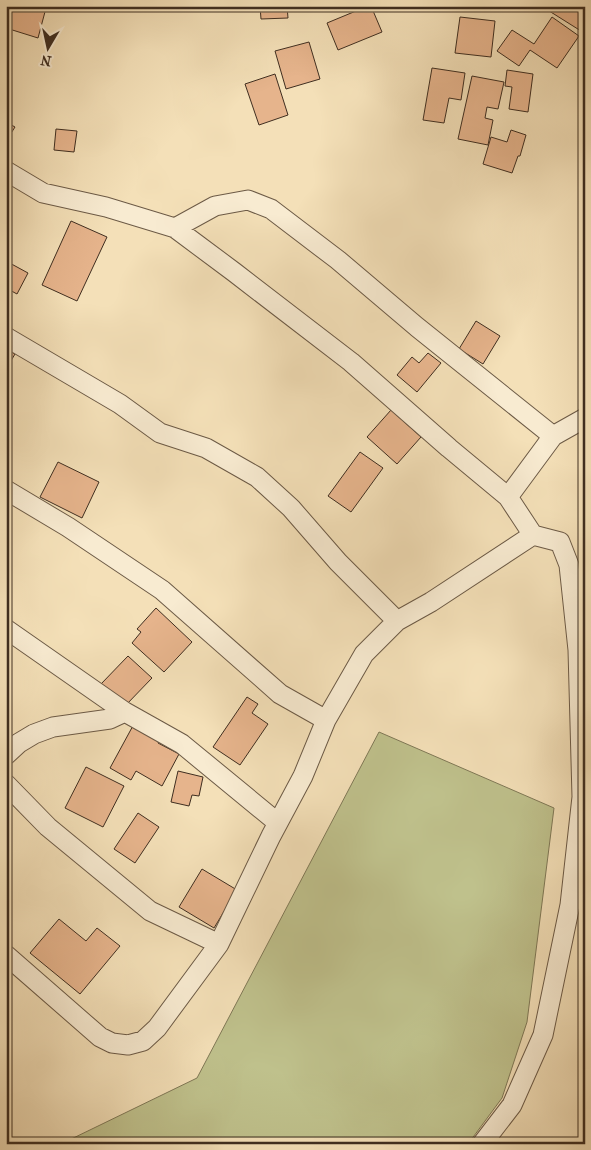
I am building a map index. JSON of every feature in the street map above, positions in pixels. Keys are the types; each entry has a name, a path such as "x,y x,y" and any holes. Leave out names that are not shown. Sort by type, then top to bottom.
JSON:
{"street":[{"path":"6,171 43,193 106,208 175,228 351,362 508,497 533,535 560,542 569,565 581,650 582,797 570,905 543,1035 512,1105 482,1144"},
{"path":"175,228 215,206 248,200 271,209 338,260 417,328 553,436"},
{"path":"6,337 120,404 160,433 206,448 257,477 291,508 338,562 397,621"},
{"path":"508,497 553,436 585,418"},
{"path":"6,490 68,527 162,590 280,694 326,720"},
{"path":"6,955 100,1037 112,1043 128,1044 143,1041 157,1028 219,944 303,776 326,720 364,654 397,621 432,602 533,535"},
{"path":"6,629 125,712 182,744 278,823"},
{"path":"6,755 19,743 34,734 53,727 110,719 125,712"},
{"path":"6,784 48,827 150,911 219,944"}],"green space":[{"path":"379,732 554,808 527,1022 502,1098 468,1144 61,1144 197,1078"}],"building":[{"path":"7,6 40,6 46,8 38,38 6,28"},
{"path":"260,6 287,6 288,18 261,19"},
{"path":"371,6 382,32 338,50 327,23"},
{"path":"547,6 585,6 585,24 581,31 546,9"},
{"path":"460,17 495,21 491,57 455,53"},
{"path":"552,17 579,36 557,68 530,50 519,66 497,51 512,30 534,44"},
{"path":"309,42 320,79 286,89 275,51"},
{"path":"432,68 465,73 461,100 449,98 444,123 423,120"},
{"path":"507,70 533,74 528,112 509,109 512,87 505,86"},
{"path":"275,74 288,115 259,125 245,84"},
{"path":"472,76 504,82 498,109 487,107 485,118 493,120 488,145 458,139"},
{"path":"6,122 15,127 6,141"},
{"path":"56,129 77,131 74,152 54,150"},
{"path":"511,130 526,135 520,156 518,156 512,173 483,164 491,137 507,142"},
{"path":"71,221 107,237 77,301 42,285"},
{"path":"6,261 28,273 17,294 6,288"},
{"path":"476,321 500,336 483,364 459,349"},
{"path":"6,349 15,354 6,369"},
{"path":"428,353 441,363 417,392 397,375 412,357 419,363"},
{"path":"391,410 421,437 397,464 367,437"},
{"path":"360,452 383,468 351,512 328,496"},
{"path":"58,462 99,482 82,518 40,497"},
{"path":"156,608 192,642 164,672 132,643 141,632 137,629"},
{"path":"128,656 152,678 125,706 101,684"},
{"path":"247,697 258,704 252,713 268,724 240,765 213,747"},
{"path":"135,722 161,737 158,743 179,754 162,786 136,771 131,780 110,768"},
{"path":"86,767 124,786 103,827 65,808"},
{"path":"178,771 203,777 199,796 192,795 189,806 171,802"},
{"path":"138,813 159,827 135,863 114,849"},
{"path":"202,869 237,890 214,928 179,907"},
{"path":"59,919 86,941 97,928 120,946 80,994 30,953"}]}
